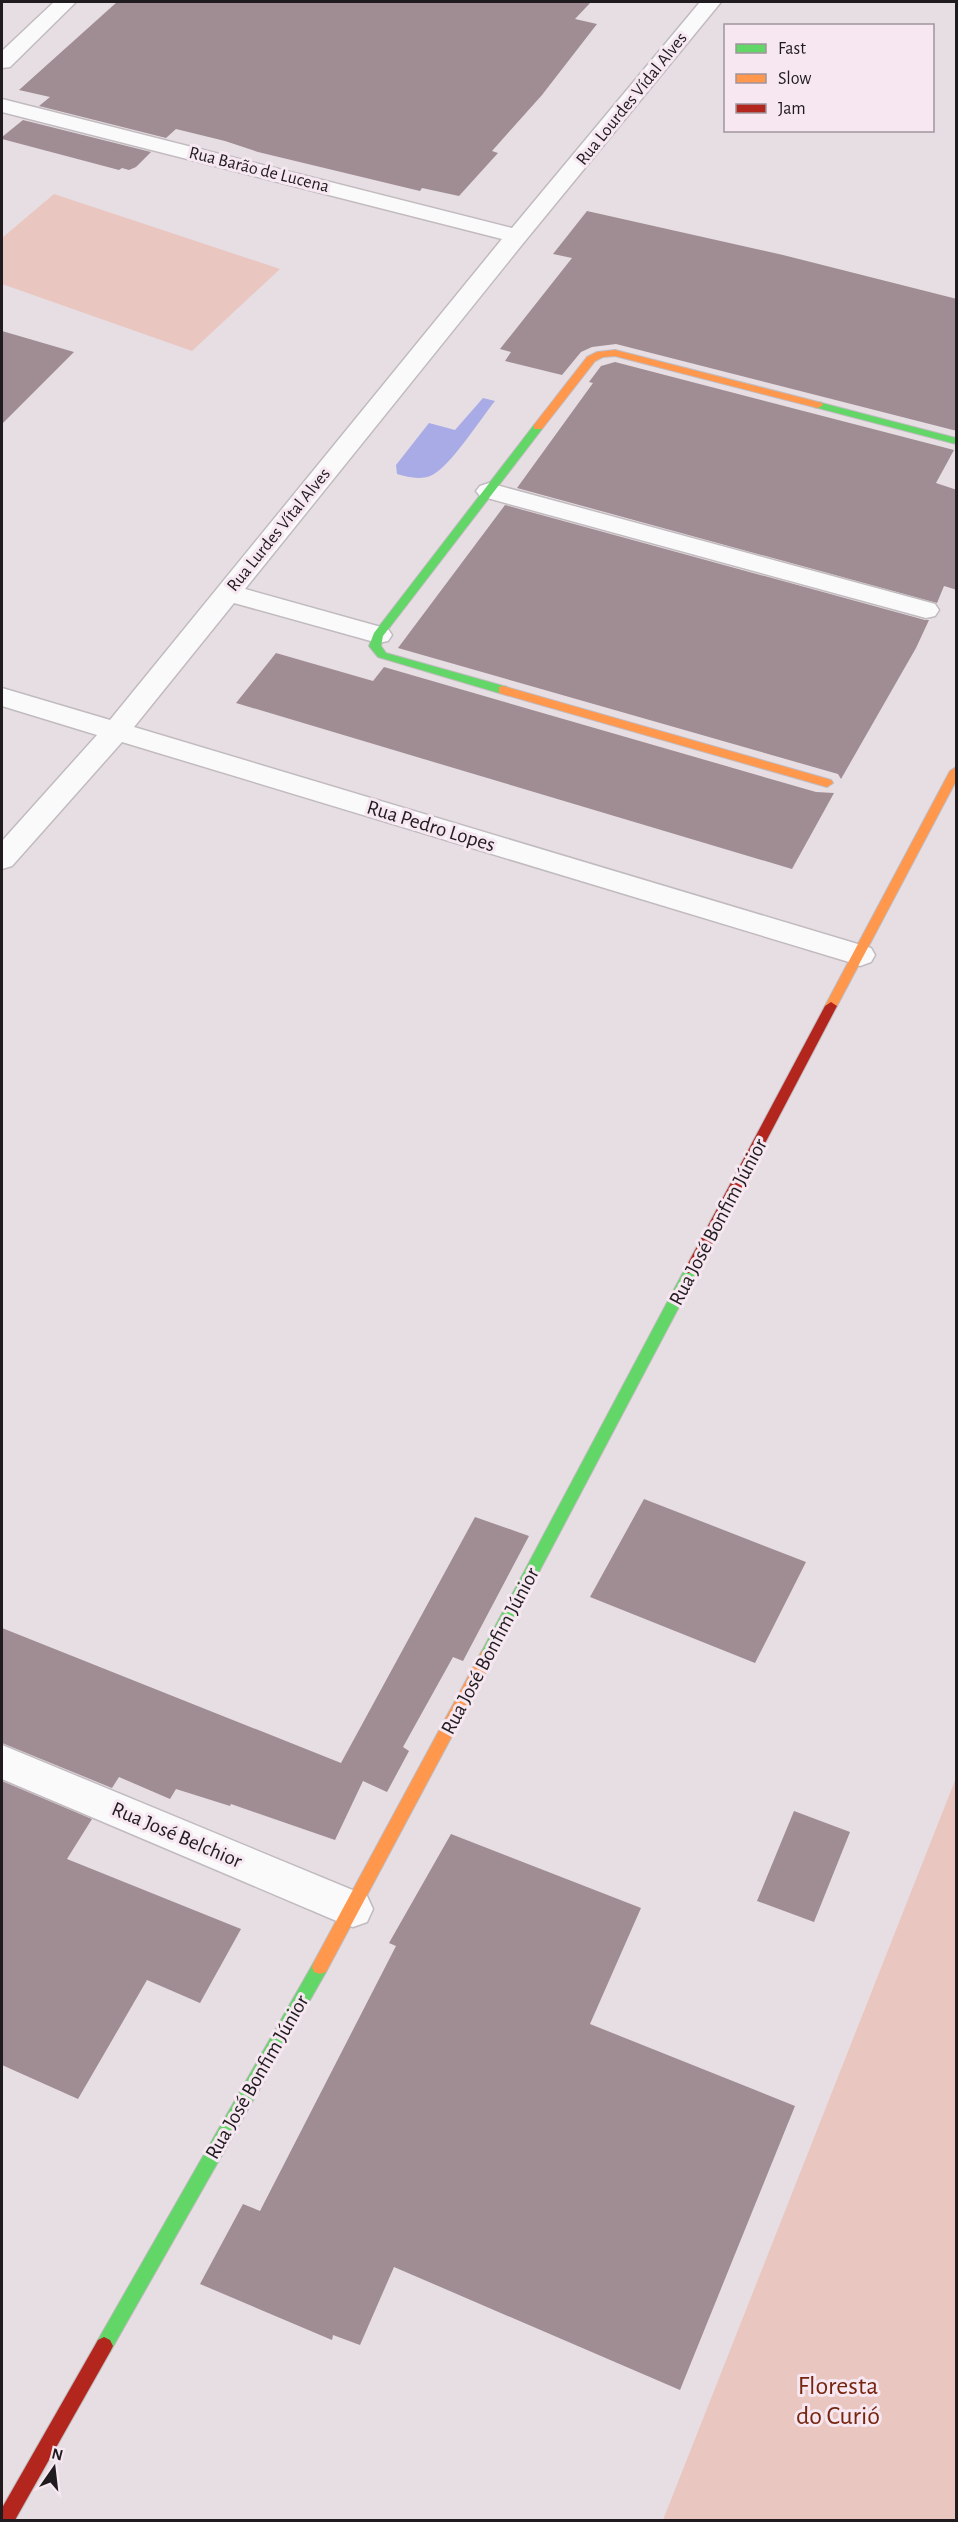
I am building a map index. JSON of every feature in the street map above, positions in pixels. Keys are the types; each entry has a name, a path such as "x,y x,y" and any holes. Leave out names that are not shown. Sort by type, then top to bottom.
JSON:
{"street":[{"path":"2,62 66,2"},
{"name":"Rua Lourdes Vídal Alves","path":"552,196 711,2"},
{"name":"Rua Barão de Lucena","path":"2,105 517,236"},
{"name":"Rua Lurdes Vítal Alves","path":"2,859 116,731 517,236 552,196"},
{"path":"827,783 382,655 375,646 378,635 591,359 601,354 615,353 957,441"},
{"path":"489,491 926,610"},
{"path":"228,593 378,635"},
{"name":"Rua Pedro Lopes","path":"2,697 860,955"},
{"name":"Rua José Bonfim Júnior","path":"5,2520 353,1908 957,771"},
{"name":"Rua José Belchior","path":"2,1762 353,1908"}],"green space":[{"path":"54,194 280,269 192,351 2,284 2,238"},
{"name":"Floresta do Curió","path":"956,1778 956,2520 663,2520"}],"water":[{"path":"483,398 495,401 446,464 430,476 422,478 397,474 396,465 429,423 455,430"}],"building":[{"path":"117,2 591,2 575,19 597,24 542,95 492,151 498,153 459,196 422,188 420,191 258,152 176,129 166,138 39,106 50,97 19,90"},
{"path":"23,120 151,152 136,167 119,170 2,139"},
{"path":"587,211 783,255 957,299 957,431 616,344 592,347 581,352 562,375 505,361 511,352 500,349 572,258 553,254"},
{"path":"2,331 74,352 2,424"},
{"path":"615,362 954,450 936,483 957,490 957,590 944,586 937,603 517,488 593,383 589,382 601,366"},
{"path":"505,505 929,620 916,648 841,779 838,774 398,648"},
{"path":"276,653 373,681 384,667 816,792 834,793 792,869 236,703"},
{"path":"644,1499 806,1562 755,1663 590,1597"},
{"path":"475,1517 529,1536 463,1661 453,1657 403,1747 409,1751 387,1792 363,1781 335,1840 231,1804 230,1806 176,1789 170,1799 119,1777 112,1788 2,1743 2,1628 341,1763"},
{"path":"2,1781 92,1819 67,1859 241,1929 200,2003 147,1980 78,2099 2,2065"},
{"path":"794,1811 850,1832 814,1922 757,1901"},
{"path":"451,1834 641,1908 590,2024 795,2106 680,2390 394,2267 360,2345 333,2335 332,2340 200,2284 243,2204 260,2211 396,1946 389,1943"}],"traffic: fast":[{"path":"818,405 956,441"},
{"path":"503,690 382,655 375,646 378,635 538,427"},
{"path":"487,1656 692,1269"},
{"path":"104,2346 320,1967"}],"traffic: slow":[{"path":"538,427 591,359 601,354 615,353 818,405"},
{"path":"503,690 827,783"},
{"path":"831,1006 956,771"},
{"path":"320,1967 487,1656"}],"traffic: jam":[{"path":"692,1269 831,1006"},
{"path":"5,2520 104,2346"}]}
